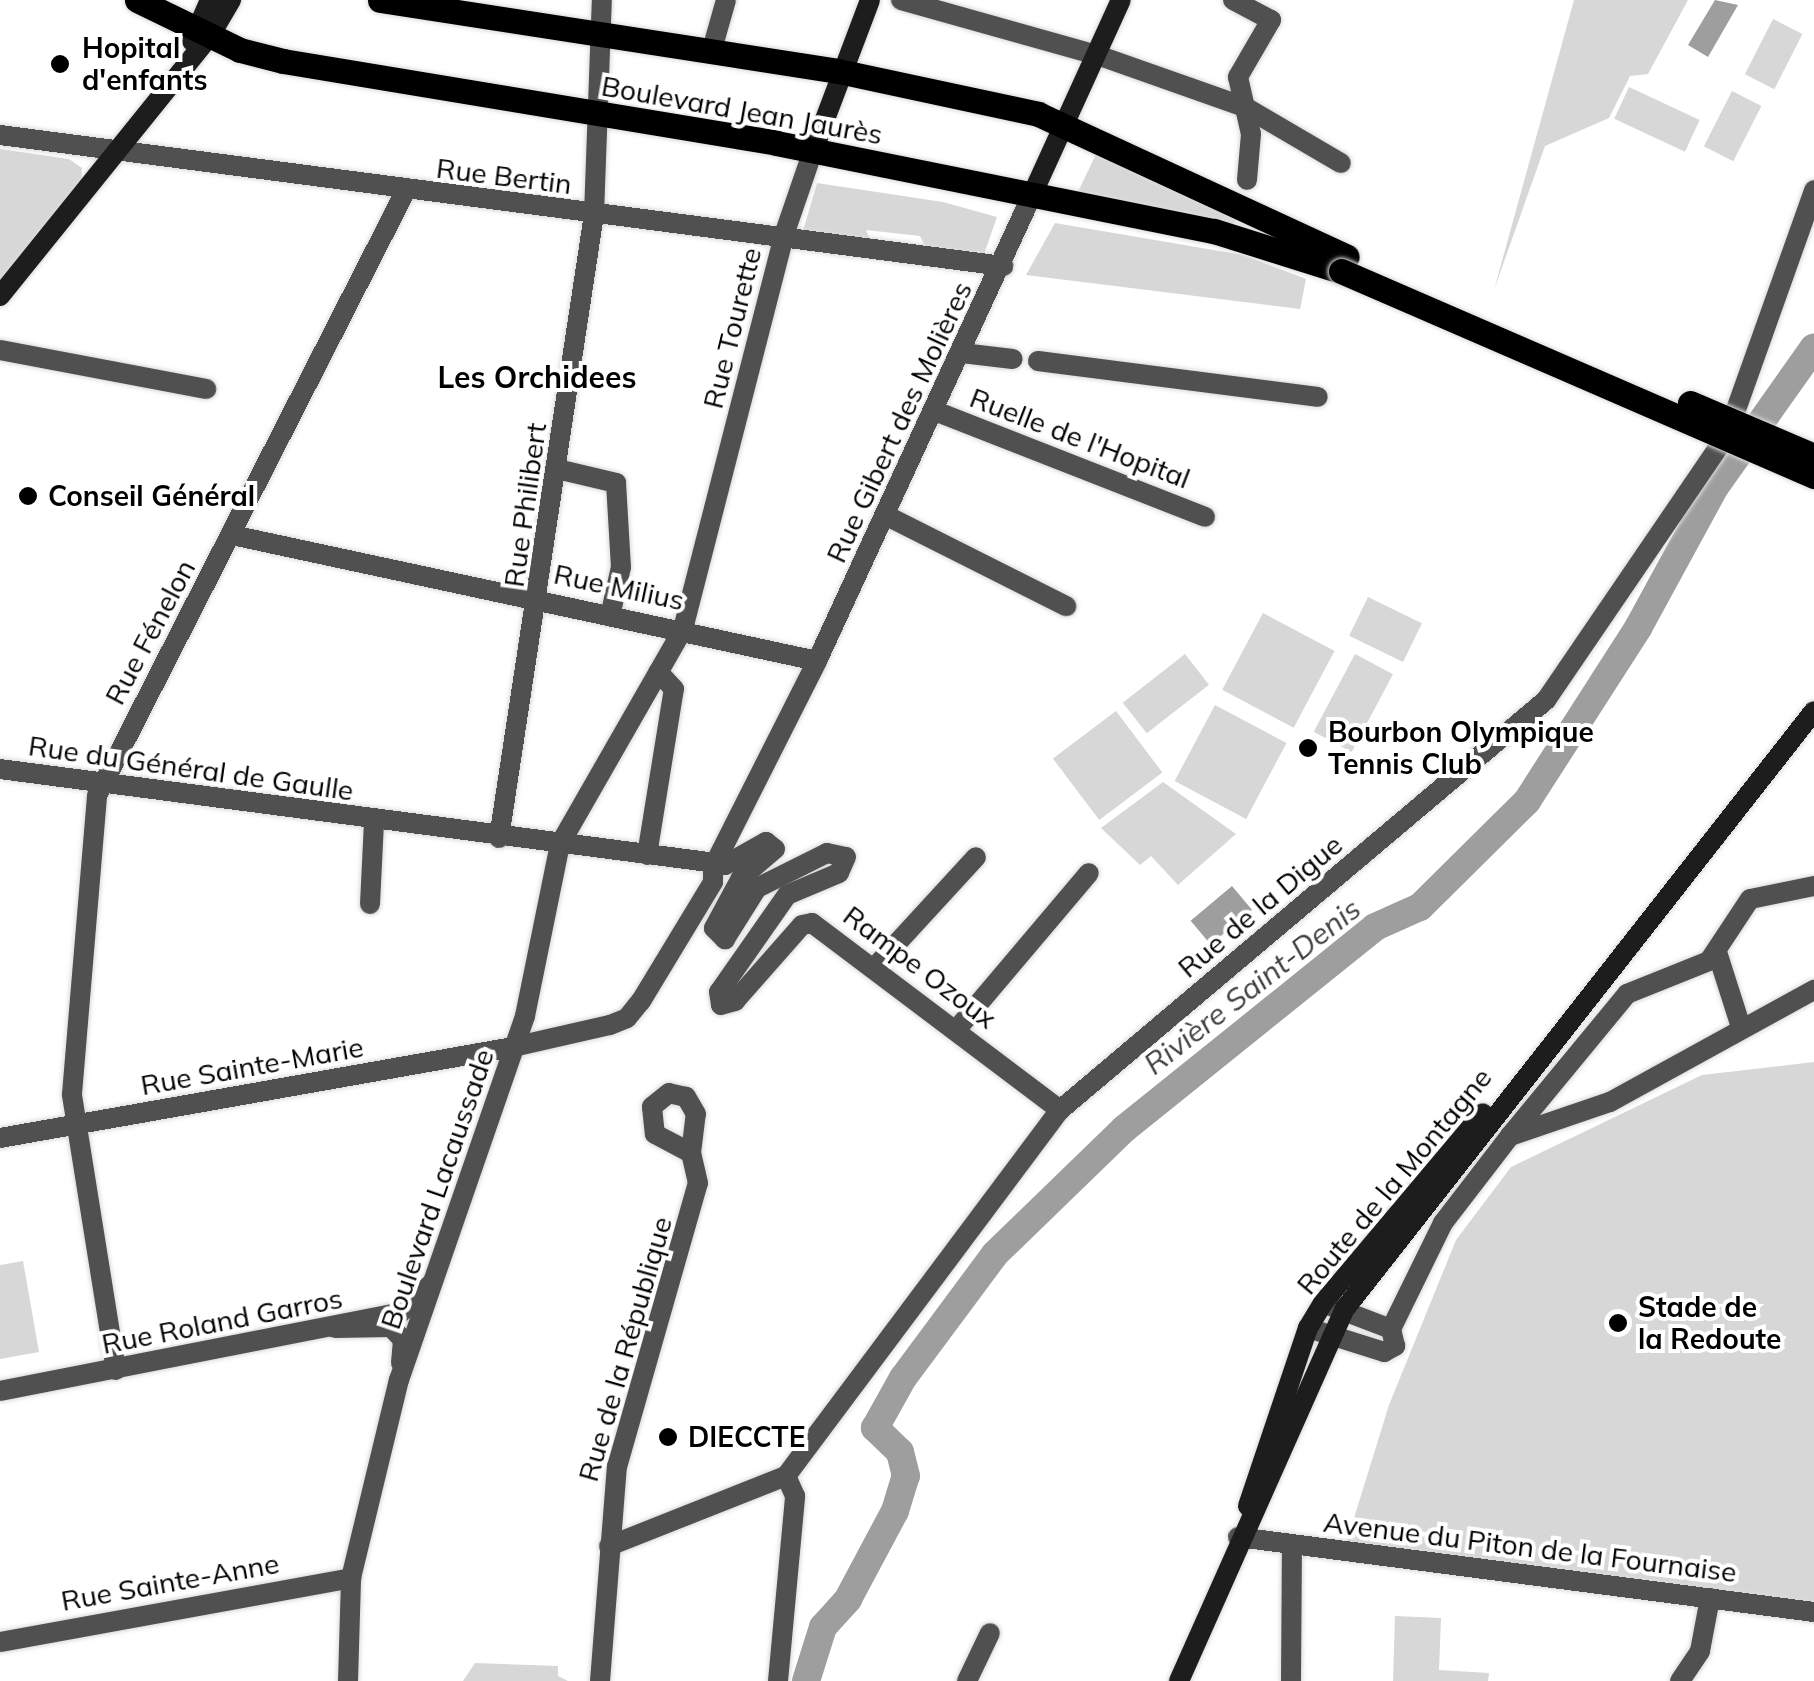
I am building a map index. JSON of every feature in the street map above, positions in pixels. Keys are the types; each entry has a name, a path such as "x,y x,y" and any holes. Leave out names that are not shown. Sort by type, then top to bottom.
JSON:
{"main road":[{"name":"Boulevard Jean Jaurès","path":"137,0 203,32 283,61 813,150 1231,235 1344,264"},
{"path":"203,32 210,0"},
{"path":"0,296 117,152 203,32 232,0"},
{"name":"Boulevard Jean Jaurès","path":"380,0 838,71 1064,124 1344,264"},
{"name":"Rue Tourette","path":"813,150 838,71 870,0"},
{"name":"Rue Gibert des Molières","path":"1032,196 1121,0"},
{"path":"1344,264 1814,456"},
{"path":"1344,264 1814,476"},
{"name":"Route de la Montagne","path":"1319,1331 1344,1310 1541,1052 1814,711"},
{"name":"Route de la Montagne","path":"1179,1681 1241,1530 1272,1478 1319,1331 1324,1303 1541,1052"}],"street":[{"name":"Rue Philibert","path":"498,838 540,598 594,214 602,0"},
{"path":"711,52 726,0"},
{"path":"901,0 1097,55 1245,107 1341,163"},
{"path":"1233,0 1271,20 1238,77 1251,134 1247,180"},
{"name":"Rue Bertin","path":"0,135 405,192 784,235 1003,266"},
{"name":"Rue Tourette","path":"523,1044 560,844 682,628 784,235 813,150"},
{"name":"Rue de la Digue","path":"786,1476 1060,1110 1546,700 1727,434 1814,190"},
{"name":"Rue Fénelon","path":"116,1370 72,1094 101,786 405,192"},
{"name":"Rue Gibert des Molières","path":"716,863 817,661 1003,266 1032,196"},
{"path":"0,350 206,390"},
{"path":"962,353 1013,358"},
{"path":"1038,361 1318,396"},
{"name":"Ruelle de l'Hopital","path":"935,411 1205,517"},
{"path":"557,469 616,483 622,567 611,612"},
{"path":"885,515 1066,606"},
{"name":"Rue Milius","path":"232,535 611,612 817,661"},
{"path":"647,855 674,689 658,672"},
{"name":"Rue du Général de Gaulle","path":"0,769 101,786 716,863"},
{"name":"Rue du Général de Gaulle","path":"371,904 374,821"},
{"name":"Rampe Ozoux","path":"716,863 725,865 766,842 775,849 771,859 741,878 714,928 725,939 757,888 828,852 846,858 840,873 787,896 719,992 721,1005 735,1001 802,925 822,927 1060,1110"},
{"path":"875,967 976,857"},
{"name":"Boulevard Lacaussade","path":"348,1681 351,1578 400,1380 523,1044 627,1018 713,882 716,863"},
{"path":"957,1029 1089,873"},
{"path":"1391,1328 1443,1223 1627,994 1698,970 1717,952 1750,899 1814,886"},
{"path":"1717,952 1741,1028"},
{"path":"1510,1136 1610,1102 1814,990"},
{"name":"Rue Sainte-Marie","path":"0,1138 523,1044"},
{"name":"Rue de la République","path":"600,1681 616,1467 691,1218 699,1172 691,1153"},
{"name":"Rue Roland Garros","path":"0,1390 336,1328 409,1308 438,1274"},
{"path":"1319,1331 1384,1352 1396,1339 1391,1328 1324,1303"},
{"path":"336,1328 391,1328 403,1340 400,1380"},
{"path":"609,1546 786,1476 796,1496 778,1681"},
{"name":"Avenue du Piton de la Fournaise","path":"1241,1530 1292,1544 1814,1612"},
{"path":"1291,1681 1292,1544"},
{"name":"Rue Sainte-Anne","path":"0,1642 351,1578"},
{"path":"1680,1681 1700,1651 1710,1598"},
{"path":"967,1681 990,1632"}],"shaded area":[{"path":"1574,0 1688,0 1648,74 1630,76 1609,118 1545,146 1494,290"},
{"path":"1715,0 1738,5 1708,57 1688,45"},
{"path":"1773,19 1802,34 1774,89 1745,74"},
{"path":"1629,87 1700,120 1685,152 1614,119"},
{"path":"1732,91 1761,106 1733,161 1704,146"},
{"path":"0,149 69,159 82,168 81,184 0,283"},
{"path":"1097,152 1236,220 1232,226 1076,196"},
{"path":"817,183 943,202 997,217 983,257 926,248 920,236 866,230 871,242 803,231"},
{"path":"1055,223 1243,255 1306,279 1300,309 1026,275"},
{"path":"1368,597 1422,623 1403,662 1349,636"},
{"path":"1263,613 1335,651 1294,728 1222,690"},
{"path":"1185,654 1209,685 1147,733 1123,703"},
{"path":"1355,654 1393,674 1352,752 1314,732"},
{"path":"1215,705 1287,743 1246,819 1175,781"},
{"path":"1116,711 1162,772 1099,820 1053,759"},
{"path":"1163,782 1236,834 1178,885 1151,856 1140,865 1101,828"},
{"path":"1232,886 1253,911 1212,946 1191,921"},
{"name":"Stade de la Redoute","path":"1814,1062 1814,1605 1345,1547 1389,1405 1456,1240 1511,1167 1702,1075"},
{"path":"23,1261 39,1352 0,1359 0,1265"},
{"path":"1395,1616 1441,1618 1439,1670 1489,1673 1488,1681 1393,1681"},
{"path":"475,1663 558,1666 558,1676 568,1681 463,1681"}],"waterway":[{"name":"Rivière Saint-Denis","path":"806,1681 823,1627 848,1599 895,1511 906,1476 900,1452 875,1428 903,1378 995,1254 1124,1129 1375,927 1420,907 1527,801 1638,628 1715,487 1814,347"}],"place":[{"name":"Hopital d'enfants","path":"60,64"},
{"name":"Conseil Général","path":"28,496"},
{"name":"Bourbon Olympique Tennis Club","path":"1308,748"},
{"name":"Stade de la Redoute","path":"1618,1323"},
{"name":"DIECCTE","path":"668,1437"}],"district":[{"name":"Les Orchidees","path":"537,377"}]}
